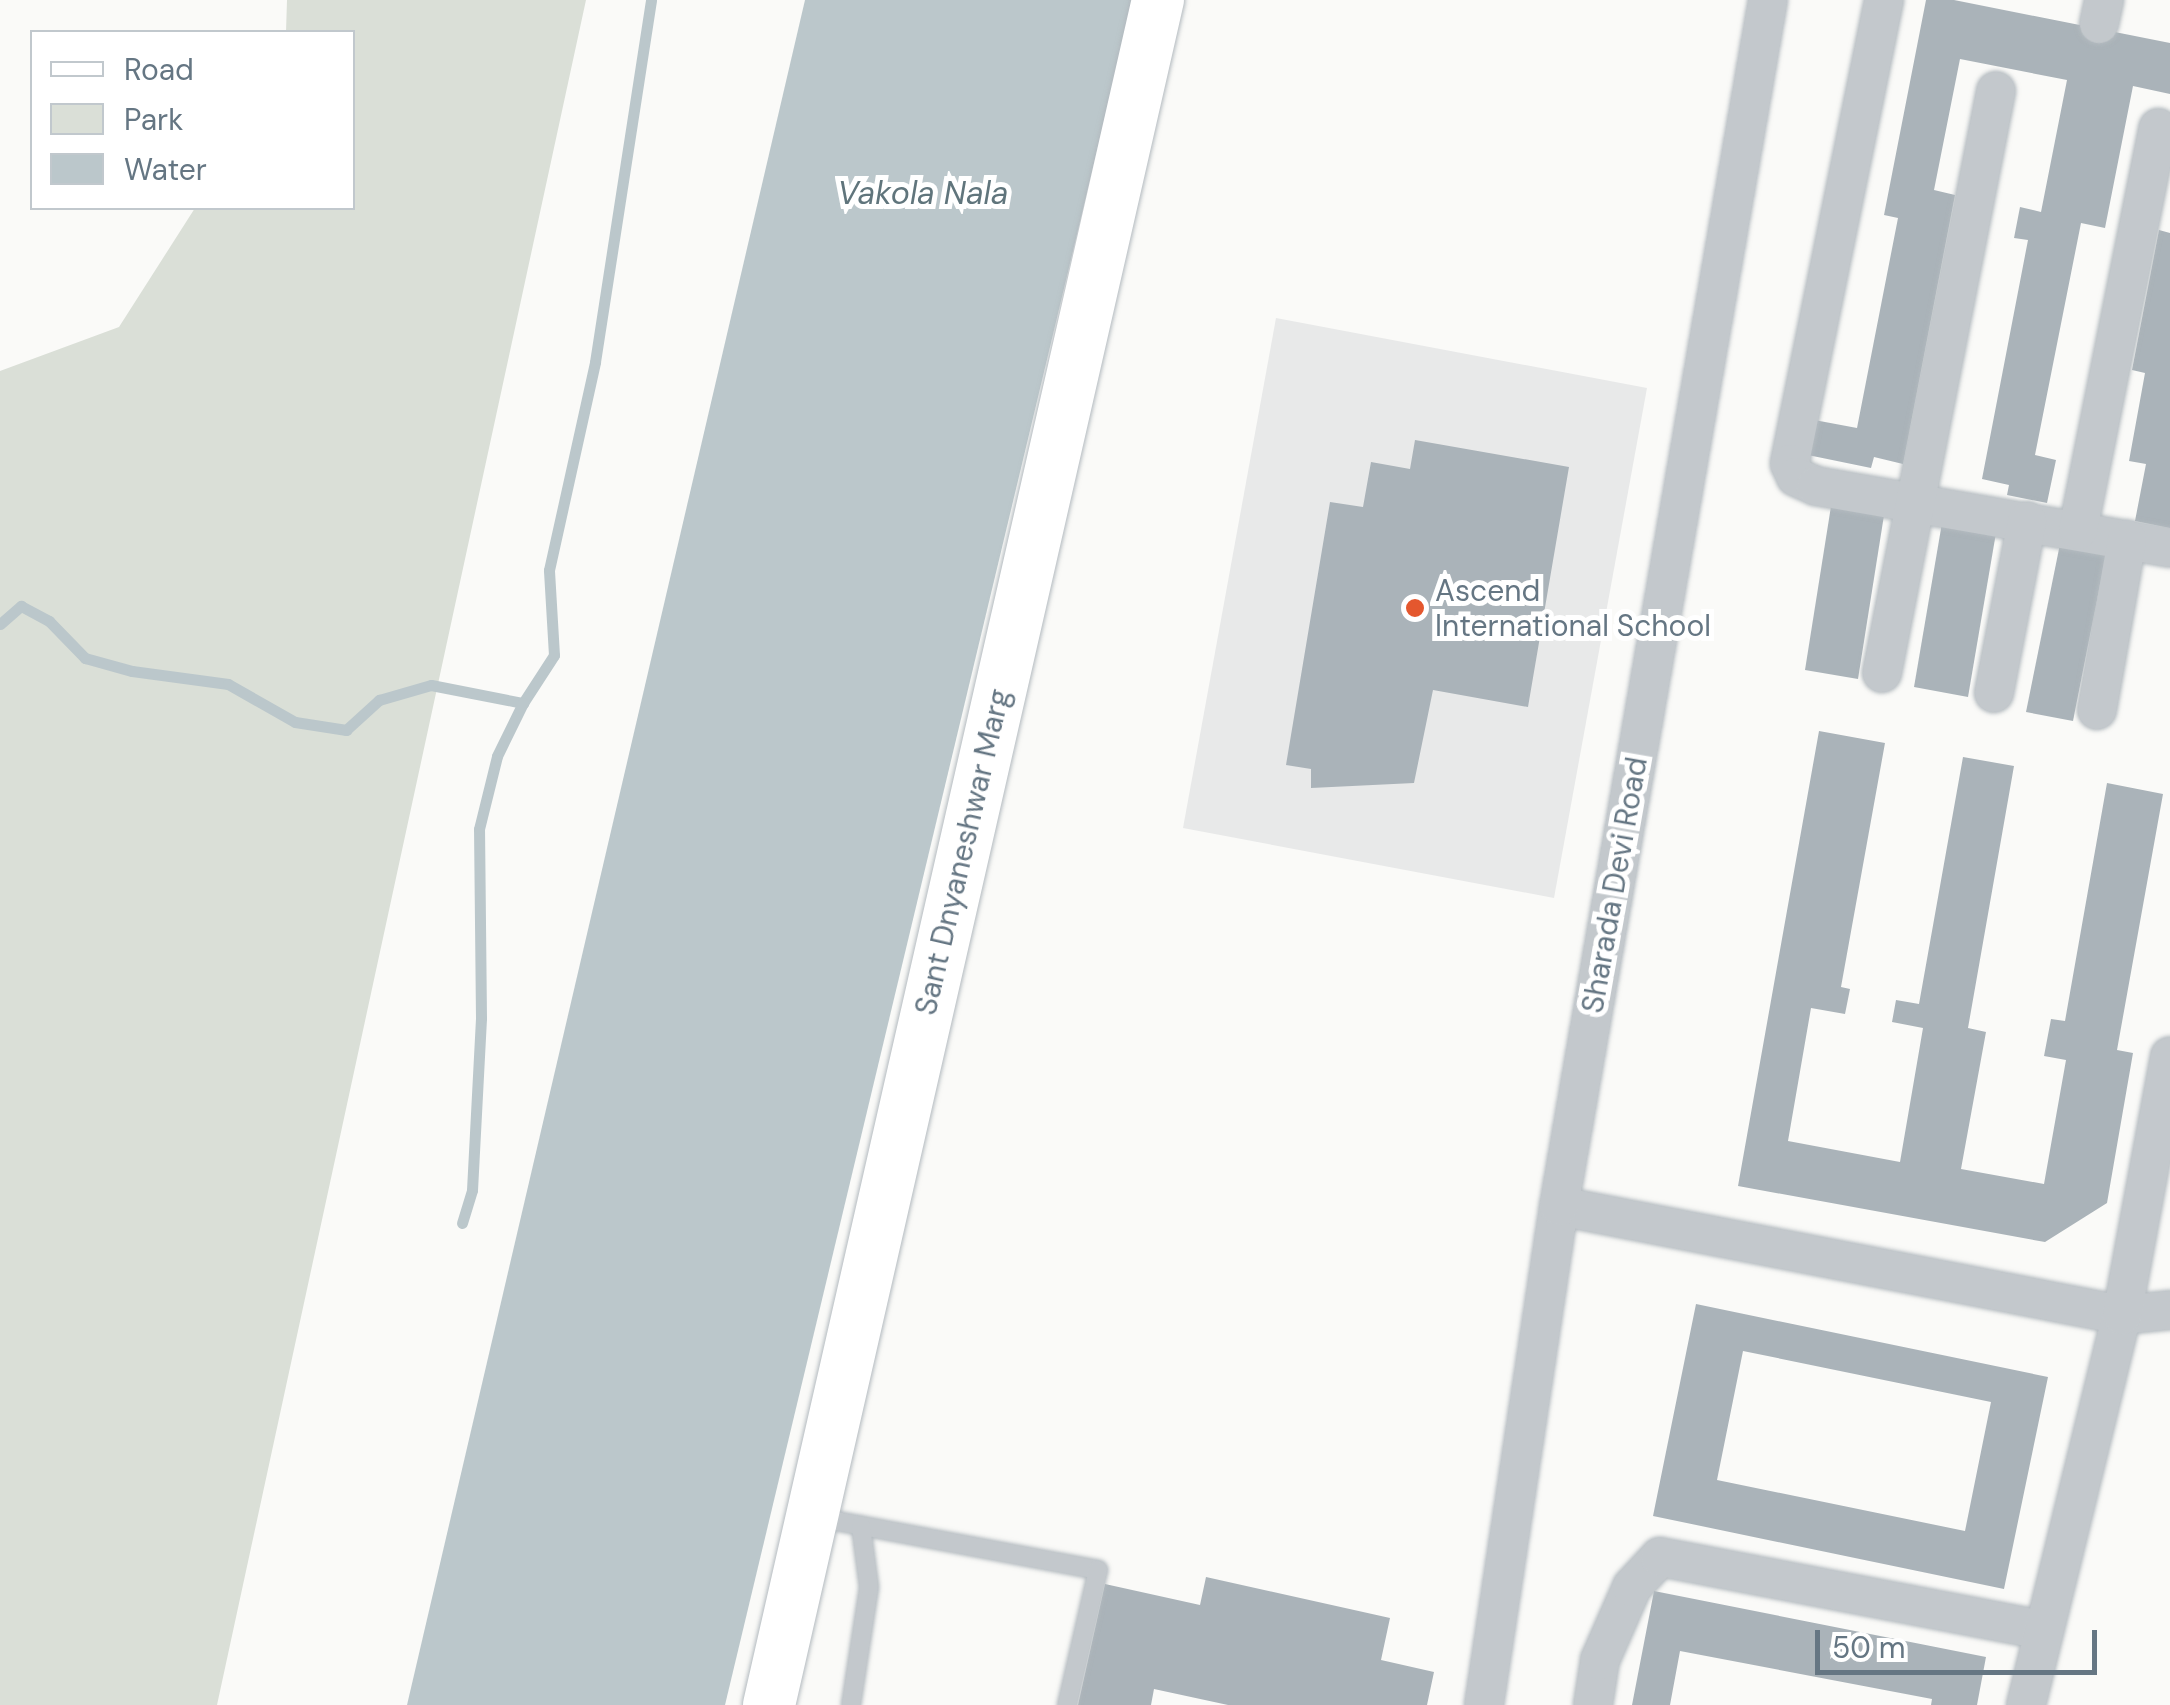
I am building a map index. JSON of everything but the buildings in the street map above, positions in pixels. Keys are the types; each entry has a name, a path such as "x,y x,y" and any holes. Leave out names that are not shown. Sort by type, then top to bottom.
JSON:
{"street":[{"name":"Sant Dnyaneshwar Marg","path":"769,1705 1158,0"},
{"name":"Sharada Devi Road","path":"1484,1705 1559,1206 1768,0"},
{"path":"1884,0 1790,464 1796,477 1816,486 2170,548"},
{"path":"1882,673 1996,90"},
{"path":"2078,530 2158,128"},
{"path":"1994,694 2027,521"},
{"path":"2097,710 2126,540"},
{"path":"2026,1705 2122,1315 2170,1056"},
{"path":"1559,1206 2122,1315 2170,1310"},
{"path":"1592,1705 1600,1660 1632,1587 1660,1557 2044,1630"}],"lane":[{"path":"810,1516 1098,1570 1066,1705"},
{"path":"851,1705 868,1586 861,1526"}],"shaded area":[{"name":"Ascend International School","path":"1276,318 1647,388 1554,898 1183,828"}],"green space":[{"path":"287,0 586,0 217,1705 0,1705 0,371 119,327 194,210 355,210 355,30 286,30"}],"water":[{"name":"Vakola Nala","path":"805,0 1133,0 725,1705 407,1705"}],"waterway":[{"path":"0,624 21,606 49,621 85,658 132,671 228,684 295,722 346,730 379,700 431,685 523,703 554,655 549,570 595,362 651,0"},
{"path":"462,1223 472,1190 481,1018 479,829 497,756 523,703"}],"place":[{"name":"Ascend International School","path":"1415,608"}]}
